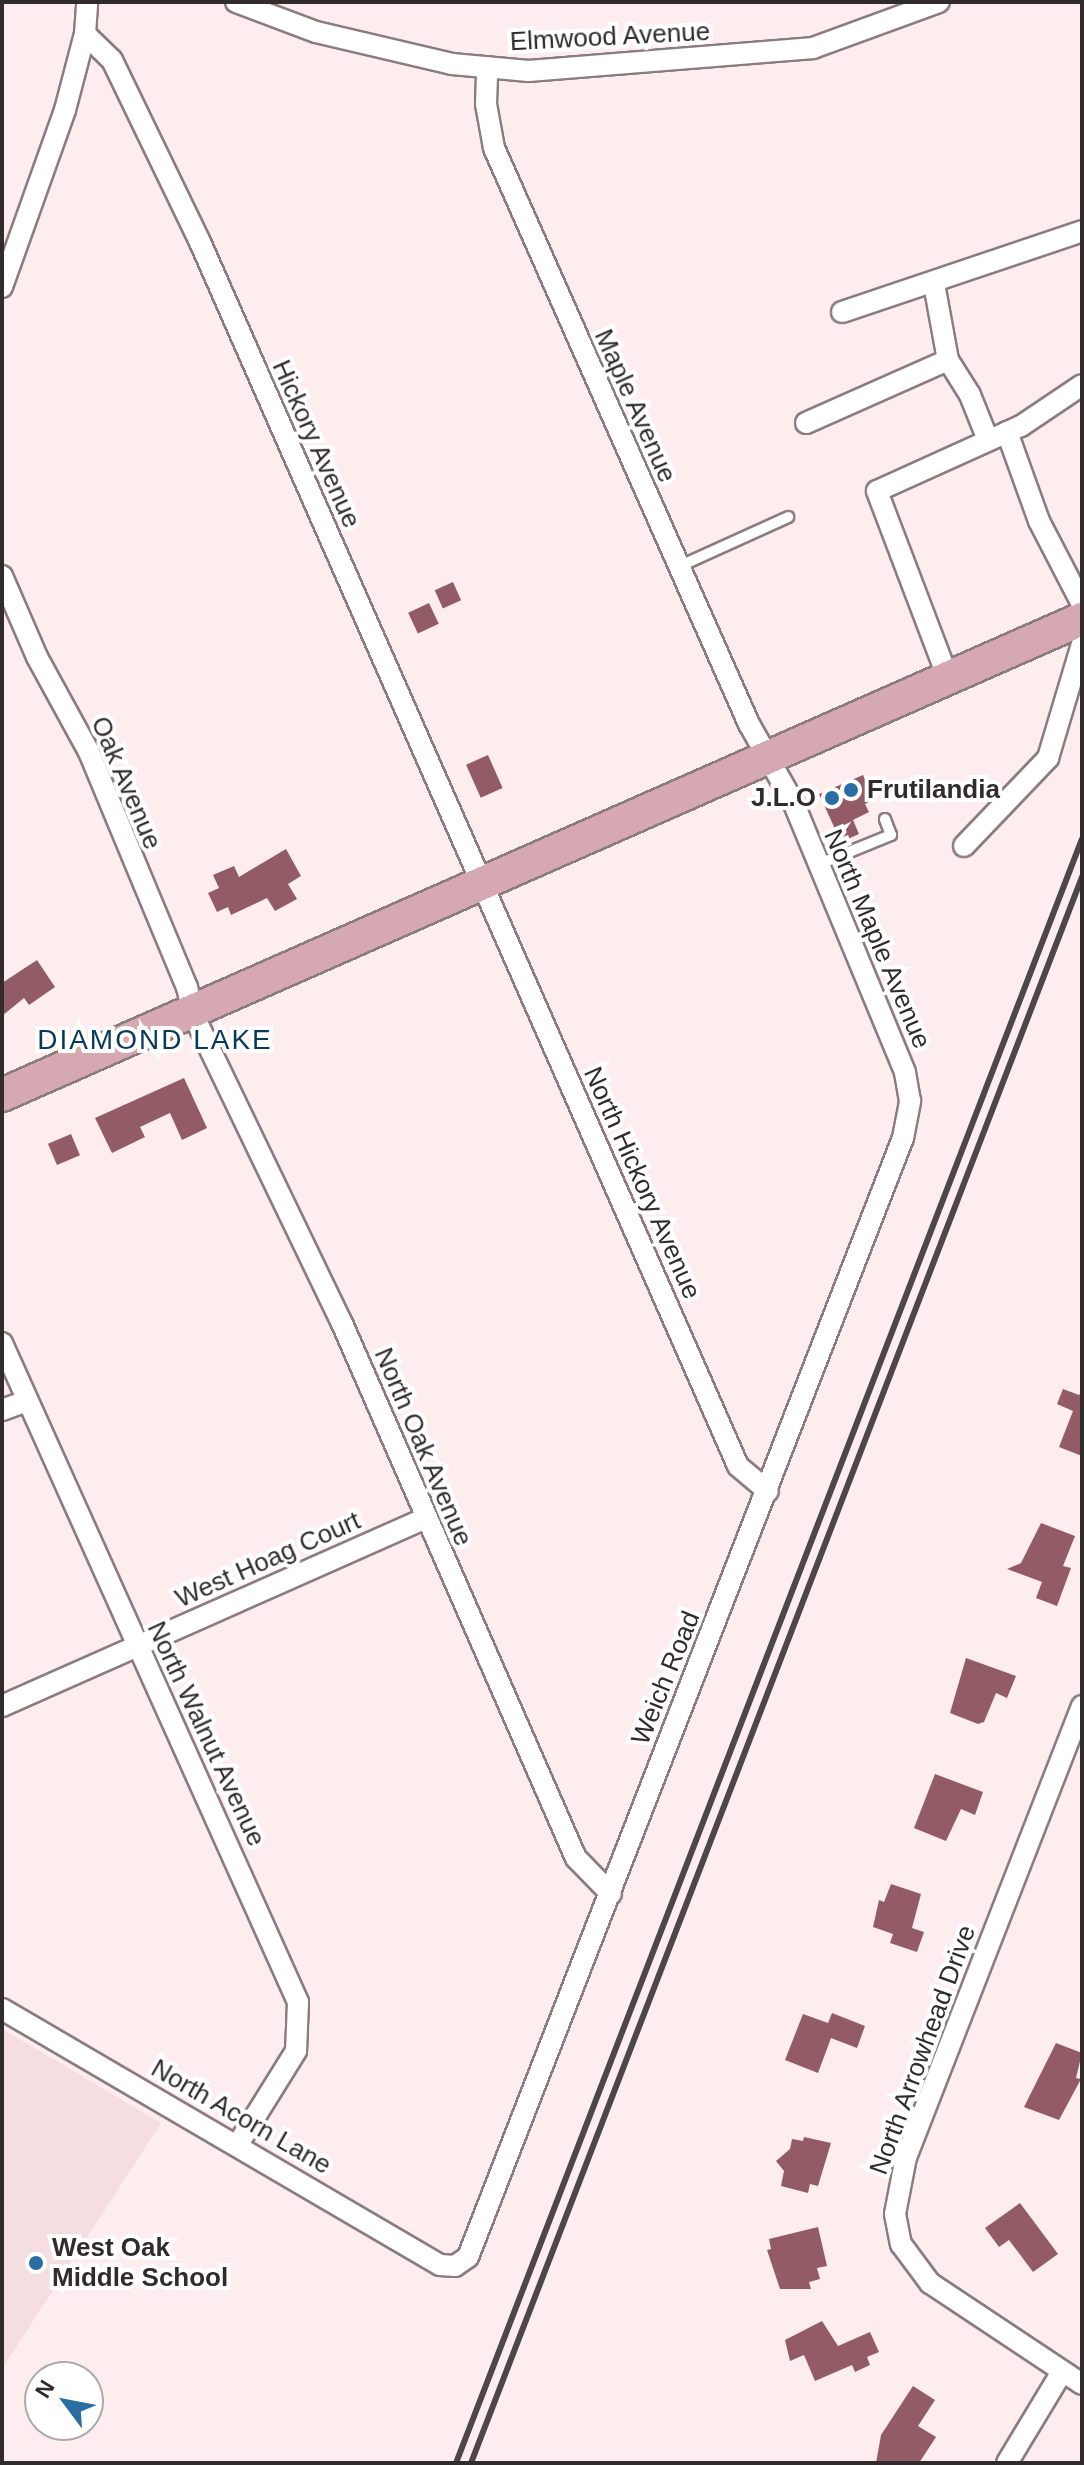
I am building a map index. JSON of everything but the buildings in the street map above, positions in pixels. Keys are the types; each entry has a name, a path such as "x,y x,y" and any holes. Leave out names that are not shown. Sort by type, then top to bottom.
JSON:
{"main road":[{"path":"2,1095 193,1014 1082,619"}],"street":[{"path":"2,287 60,125 85,34 87,2"},
{"name":"Elmwood Avenue","path":"236,2 316,32 487,67 529,71 655,65 813,48 938,2"},
{"name":"Hickory Avenue","path":"85,34 112,60 200,242 484,885"},
{"name":"Maple Avenue","path":"487,67 486,104 494,148 678,567 766,758"},
{"path":"842,312 934,284 1082,231"},
{"path":"934,284 948,360 998,436 1082,604"},
{"path":"806,423 948,360"},
{"path":"948,678 877,491 998,436 1082,385"},
{"name":"Oak Avenue","path":"2,576 37,657 89,752 187,987 193,1014"},
{"path":"964,846 1048,758 1082,644"},
{"name":"North Maple Avenue","path":"766,758 793,802 905,1072 910,1101"},
{"name":"North Hickory Avenue","path":"484,885 738,1466 768,1491"},
{"name":"North Oak Avenue","path":"193,1014 341,1321 423,1519 576,1858 611,1894"},
{"name":"Weich Road","path":"455,2266 475,2246 903,1138 910,1101"},
{"name":"North Walnut Avenue","path":"2,1343 135,1648 223,1826 298,2002 296,2051 238,2144"},
{"path":"2,1410 27,1401"},
{"name":"West Hoag Court","path":"2,1706 423,1519"},
{"name":"North Arrowhead Drive","path":"1082,1706 906,2157 895,2214 901,2244 930,2283 1082,2384"},
{"name":"North Acorn Lane","path":"2,2009 238,2144 440,2265 455,2266"},
{"path":"1007,2463 1062,2372"}],"lane":[{"path":"678,567 788,517"},
{"path":"817,865 891,835 885,819"}],"shaded area":[{"name":"West Oak Middle School","path":"2,2029 161,2123 2,2369"}],"railway":[{"path":"456,2463 1082,839"},
{"path":"471,2463 1082,877"}],"place":[{"name":"Frutilandia","path":"851,790"},
{"name":"J.L.O","path":"832,798"},
{"name":"West Oak Middle School","path":"36,2263"}],"district":[{"name":"DIAMOND LAKE","path":"155,1040"}]}
